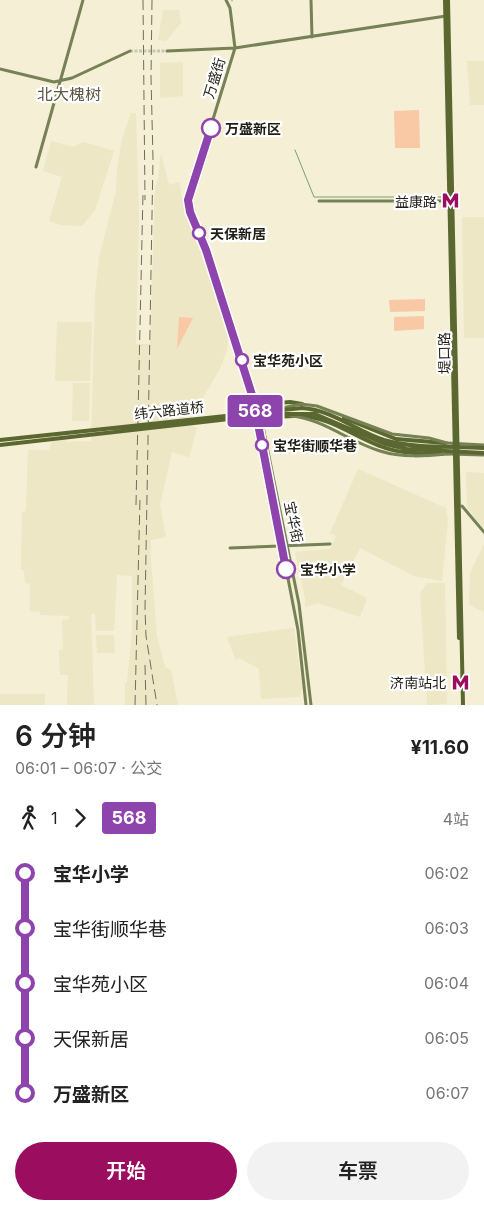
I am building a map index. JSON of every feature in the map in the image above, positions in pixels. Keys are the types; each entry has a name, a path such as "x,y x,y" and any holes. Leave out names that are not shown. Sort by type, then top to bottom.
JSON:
{"main road":[{"name":"堤口路","path":"446,0 455,444"},
{"name":"堤口路","path":"447,16 450,332 456,454 461,705"},
{"path":"255,405 290,402 324,409 396,439 447,443"},
{"name":"纬六路道桥","path":"0,445 302,408 323,412 375,436 395,442 484,447"},
{"name":"纬六路道桥","path":"0,440 273,412 321,416 364,436 407,449 484,454"},
{"path":"256,418 303,416 321,420 381,447 407,452 448,454"}],"street":[{"path":"36,168 83,0"},
{"path":"226,0 230,8 235,48"},
{"path":"311,0 312,37"},
{"path":"167,51 235,48 447,16"},
{"name":"万盛街","path":"188,200 235,48"},
{"path":"0,69 40,80 60,81 72,78 130,51"},
{"name":"宝华街","path":"188,200 190,212 206,250 255,405 262,418 301,614 311,705"},
{"path":"319,201 449,201"},
{"path":"273,412 301,404 317,406 392,434 484,447"},
{"name":"宝华街","path":"255,405 298,630 306,705"},
{"path":"273,412 323,424 364,445 391,454 484,454"},
{"path":"462,506 484,532"},
{"path":"230,548 330,544"}],"shaded area":[{"path":"163,10 179,10 181,23 166,41 158,40"},
{"path":"467,61 484,61 484,105 470,105"},
{"path":"183,62 183,96 160,98 160,63"},
{"path":"419,110 420,148 395,148 394,111"},
{"path":"131,113 136,113 139,218 136,344 150,344 155,188 161,153 169,185 179,182 183,202 186,200 215,281 229,332 227,350 220,369 188,423 197,428 189,457 172,452 160,505 166,537 151,540 157,636 165,667 171,670 178,705 125,705 125,682 127,682 132,634 132,576 117,575 114,631 96,631 95,614 91,614 94,705 67,705 68,675 60,675 59,650 63,649 62,620 69,619 69,616 40,615 40,612 30,611 30,584 25,583 24,570 21,570 22,512 26,511 28,450 49,450 54,435 66,438 65,442 91,441 95,295 99,257 116,191 122,139"},
{"path":"51,141 73,147 84,142 114,151 95,210 82,226 60,225 49,221 62,177 43,171"},
{"path":"462,217 484,217 484,338 464,338"},
{"path":"425,299 425,311 390,312 389,300"},
{"path":"424,316 424,329 394,331 394,317"},
{"path":"179,317 193,318 177,349"},
{"path":"57,322 92,322 90,381 55,381"},
{"path":"73,383 90,383 89,421 72,421"},
{"path":"358,469 446,508 448,520 442,581 414,576 360,548 341,585 367,598 360,617 318,603 305,607 305,598 295,552 330,549 336,536 330,533"},
{"path":"466,472 484,473 484,529 467,507"},
{"path":"484,544 484,612 469,605 470,573"},
{"path":"427,583 445,583 447,704 427,705 420,594"},
{"path":"294,628 302,688 300,697 261,699 259,669 239,658 236,661 227,637"},
{"path":"96,635 114,635 115,653 97,653"},
{"path":"0,694 45,694 45,705 0,705"}],"waterway":[{"path":"295,150 314,197 447,197"}],"tunnel":[{"path":"130,51 167,51"}],"railway":[{"path":"143,0 145,200"},
{"path":"152,0 153,159 145,609 146,636 157,705"},
{"path":"136,505 143,193"},
{"path":"135,705 140,498"},
{"path":"145,665 146,705"}],"bus line":[{"name":"568","path":"211,128 188,200 190,212 206,250 255,405 286,569"}],"place":[{"name":"万盛新区","path":"211,128"},
{"name":"益康路","path":"451,201"},
{"name":"天保新居","path":"199,233"},
{"name":"宝华苑小区","path":"242,360"},
{"name":"宝华街顺华巷","path":"262,445"},
{"name":"宝华小学","path":"286,569"},
{"name":"济南站北","path":"460,682"}],"district":[{"name":"北大槐树","path":"69,94"}]}
